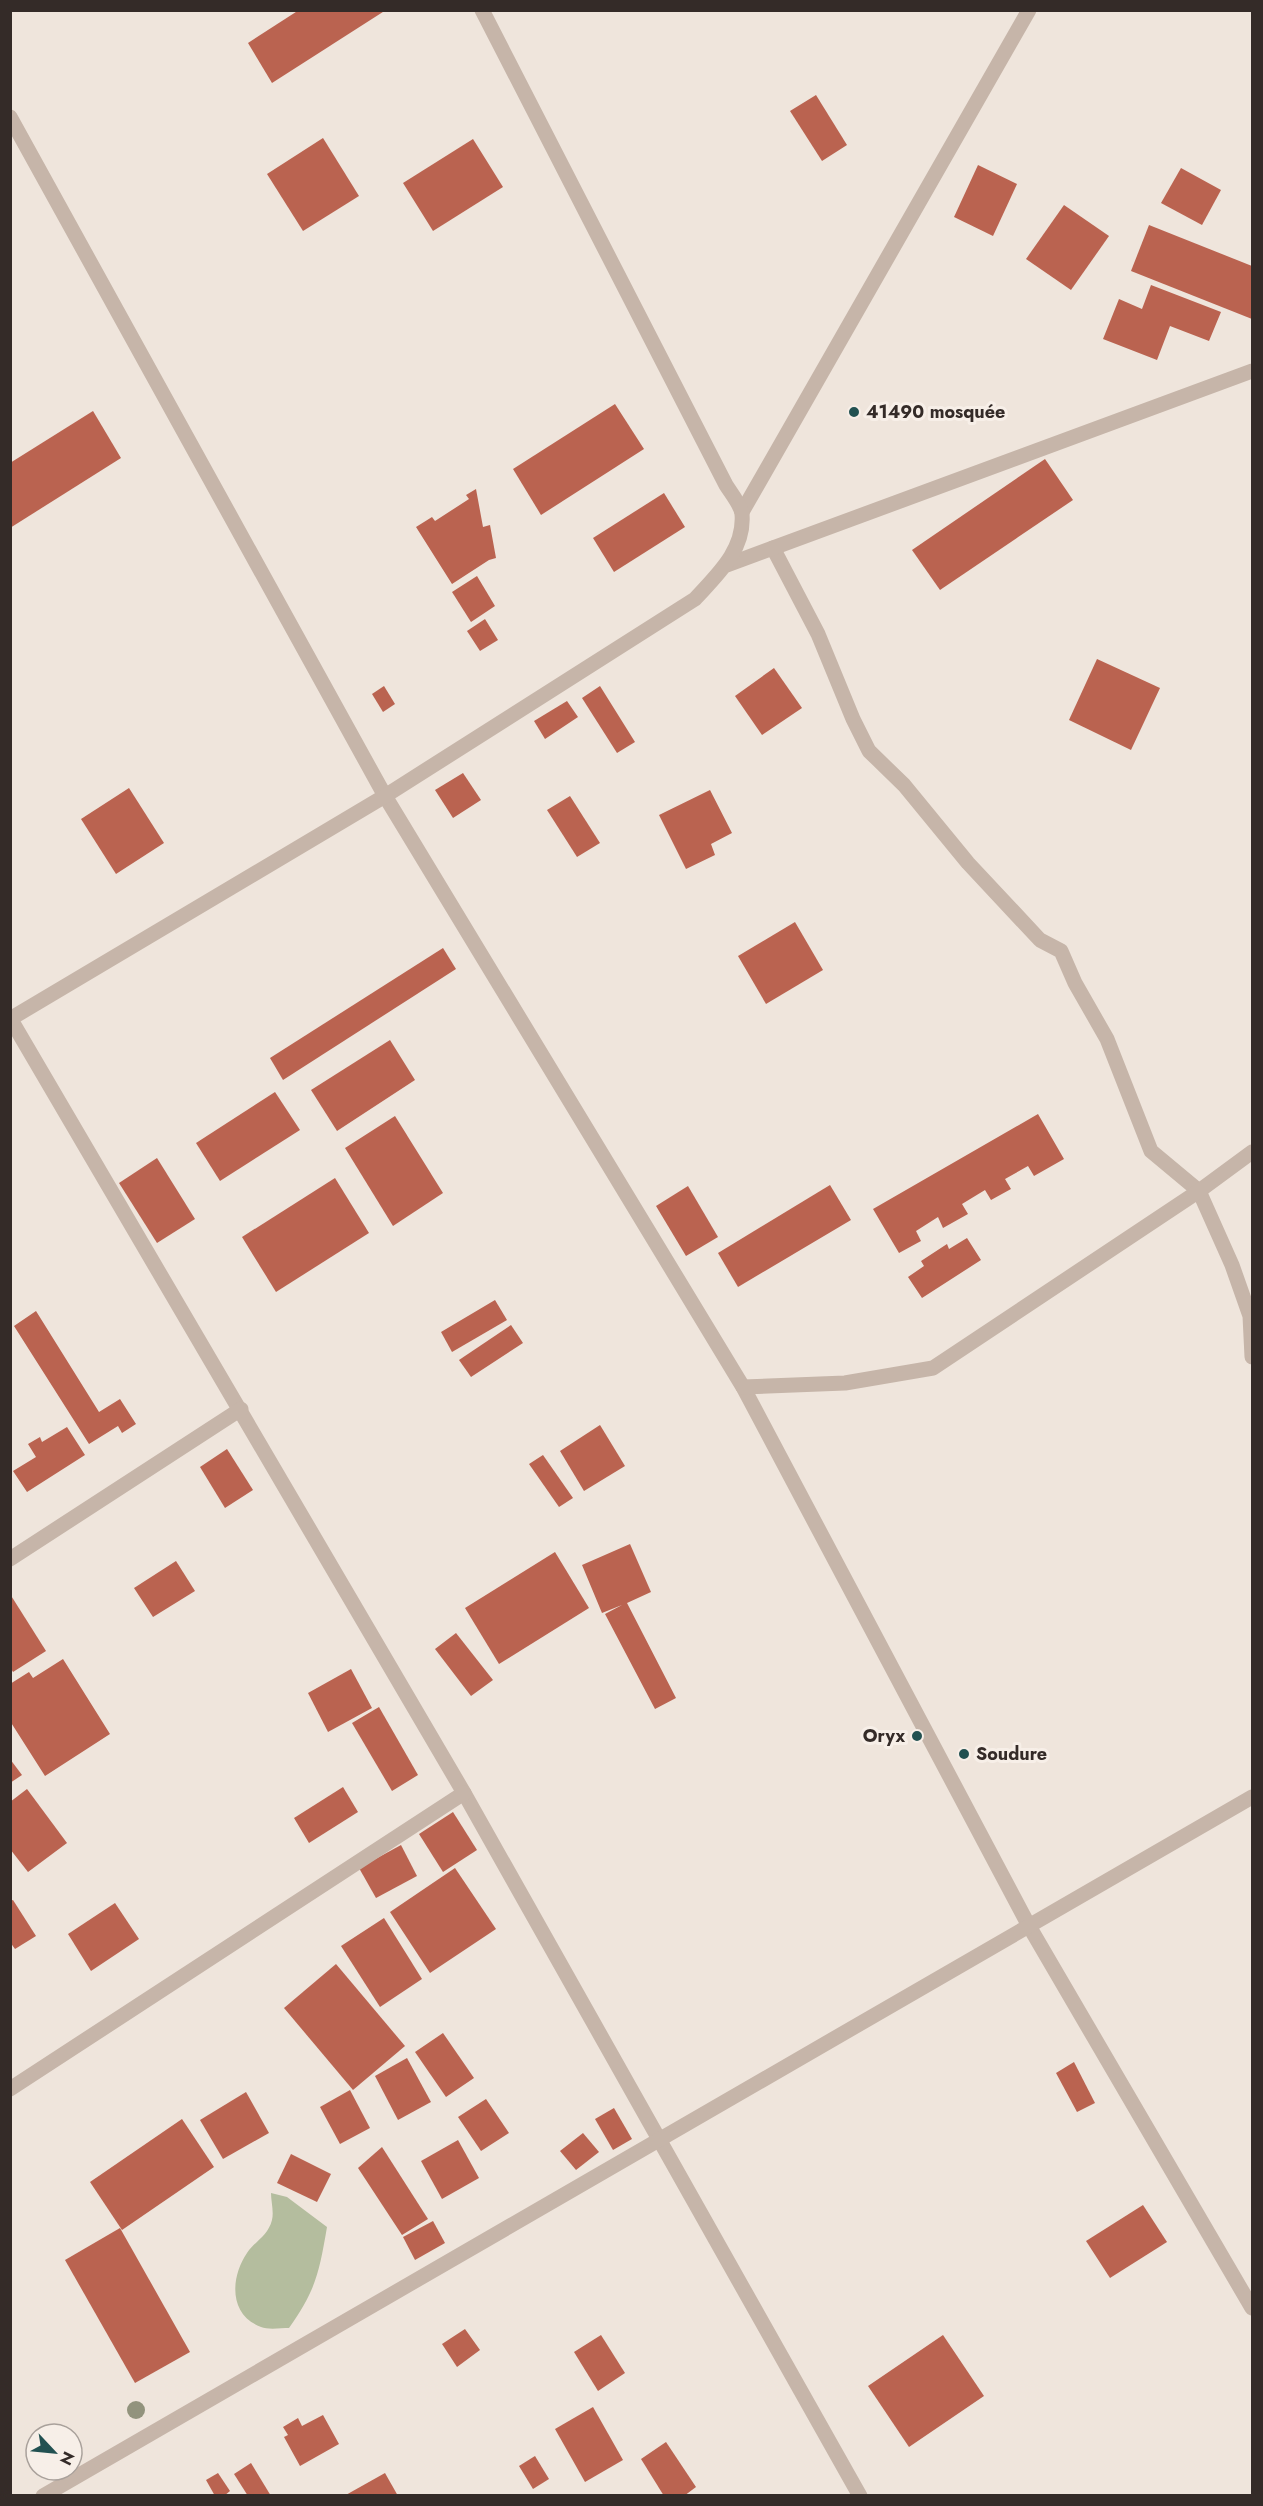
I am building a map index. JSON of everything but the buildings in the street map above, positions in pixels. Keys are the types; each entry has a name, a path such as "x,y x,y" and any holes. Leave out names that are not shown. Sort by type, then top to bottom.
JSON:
{"street":[{"path":"482,10 720,474 742,512"},
{"path":"860,2496 464,1793 11,1018 386,796 695,599 727,565 740,538 742,512 1029,10"},
{"path":"10,117 386,796 743,1387 1029,1926 1252,2308"},
{"path":"727,565 1252,371"},
{"path":"773,548 819,634 869,751 904,785 968,863 1040,940 1061,951 1107,1039 1151,1151 1199,1191 1232,1265 1250,1316 1252,1357"},
{"path":"743,1387 845,1383 933,1368 1199,1191 1252,1152"},
{"path":"10,1559 241,1409"},
{"path":"10,2089 464,1793"},
{"path":"43,2496 1252,1797"}],"green space":[{"path":"271,2193 287,2197 327,2227 311,2291 289,2328 264,2328 251,2321 243,2314 236,2295 241,2263 270,2226 273,2214"}],"place":[{"name":"41490 mosquée","path":"854,412"},
{"name":"Oryx","path":"917,1736"},
{"name":"Soudure","path":"964,1754"}]}
